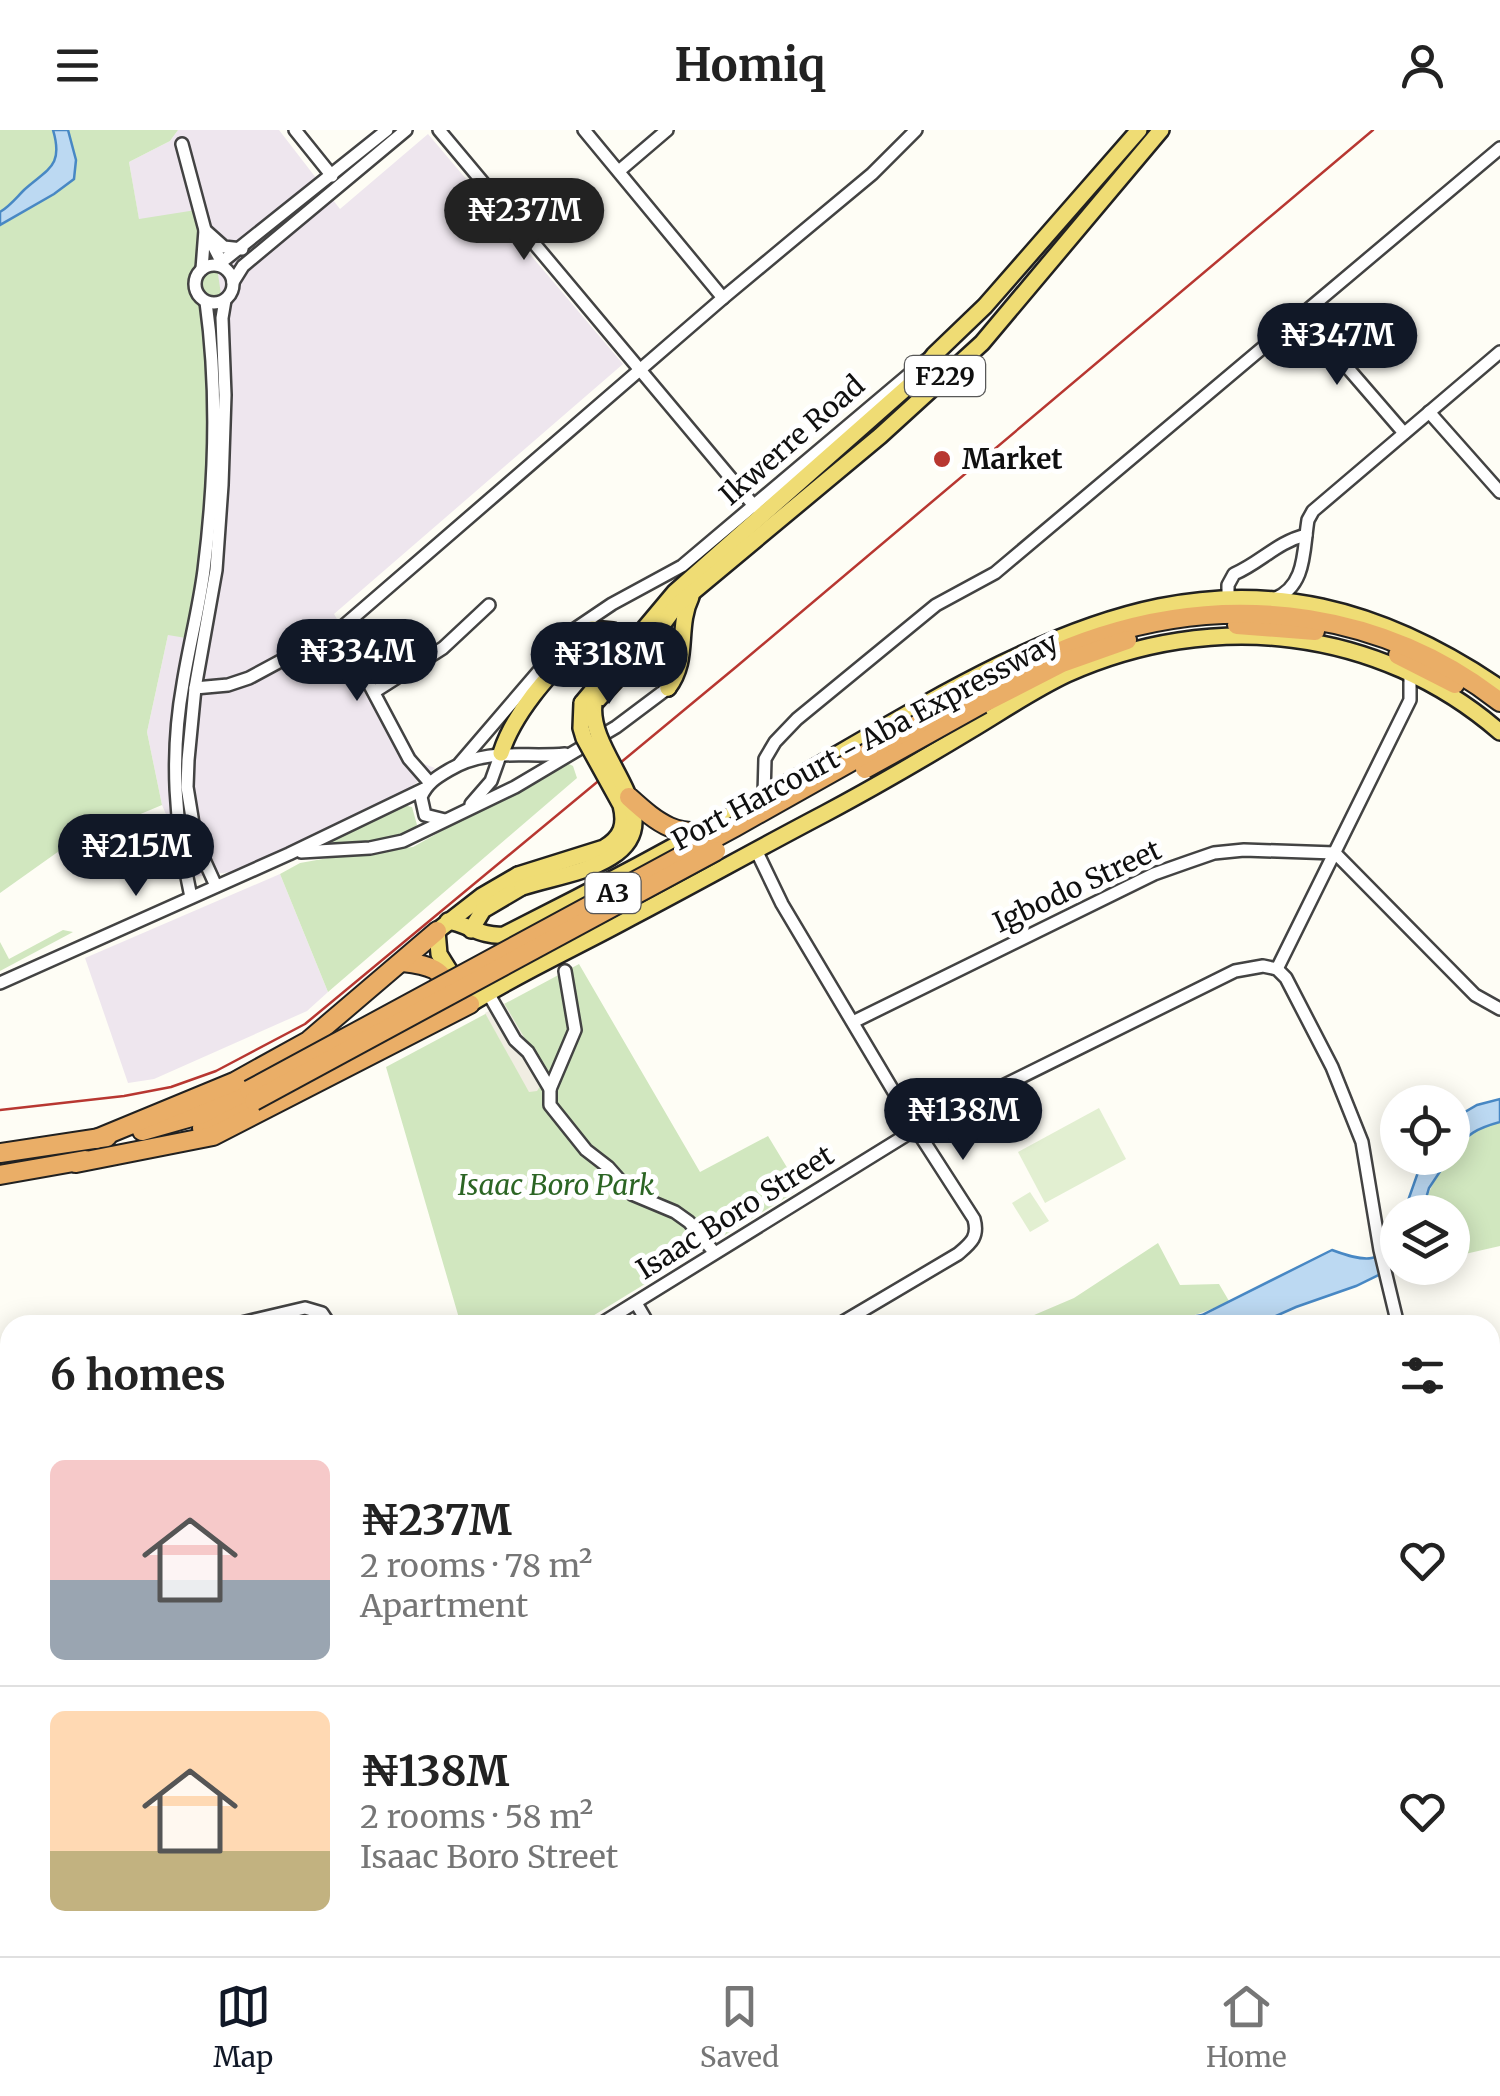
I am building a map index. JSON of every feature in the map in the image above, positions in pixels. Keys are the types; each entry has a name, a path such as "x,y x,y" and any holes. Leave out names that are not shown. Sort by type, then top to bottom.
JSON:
{"highway":[{"name":"Port Harcourt - Aba Expressway","path":"0,1152 168,1125 252,1096 978,698 1039,660 1135,626 1214,614 1268,612 1322,620 1430,656 1500,702"},
{"name":"Port Harcourt - Aba Expressway","path":"0,1174 76,1163 204,1128 252,1096 736,819 978,698 1127,640 1182,628 1251,624 1313,630 1382,649 1453,683 1500,717"},
{"path":"629,796 651,817 682,833 736,819"},
{"path":"96,1139 234,1082 308,1040 443,926"},
{"path":"403,962 429,966 446,978 453,1015"},
{"path":"76,1163 213,1136 470,1004"}],"main road":[{"name":"Ikwerre Road","path":"934,355 984,306 1139,130"},
{"name":"Ikwerre Road","path":"696,589 875,430 982,343 1160,130"},
{"name":"F229","path":"588,703 675,592 829,449 875,430 934,355"},
{"name":"F229","path":"606,679 646,646 676,606 696,589"},
{"path":"668,688 683,660 683,618 696,589"},
{"path":"443,926 462,924 488,935 504,935 736,819 764,795 986,670 1116,616 1160,606 1274,598 1316,604 1420,640 1500,688"},
{"path":"501,753 507,734 522,711 592,629 609,629 617,637 618,650 606,679"},
{"path":"588,703 581,728 621,805 622,830 616,841 604,848 482,896 443,926 438,954 470,1004 870,789 1066,675 1133,651 1210,636 1273,636 1340,647 1410,672 1438,687 1500,732"},
{"path":"606,679 658,659 670,669 668,688"},
{"path":"470,930 482,910 520,881 613,856 627,842 635,826 629,796 594,731 588,703"},
{"path":"736,819 756,850"},
{"path":"470,930 489,968 492,991"}],"street":[{"path":"295,130 332,176"},
{"path":"202,269 220,264 242,250 387,130"},
{"path":"216,886 196,842 188,787 195,688 216,570 226,395 222,318 225,300 243,266 406,130"},
{"path":"439,130 754,506"},
{"path":"584,130 723,298"},
{"path":"620,171 667,130"},
{"path":"195,688 228,685 249,678 340,629 872,174 916,130"},
{"path":"182,144 205,230 233,282"},
{"path":"764,795 765,759 775,742 798,719 916,621 995,573 1500,148"},
{"path":"205,230 224,247 242,250"},
{"path":"190,897 176,814 175,758 182,685 204,568 210,485 213,396 206,302 195,287 202,269 205,230"},
{"path":"206,302 225,300"},
{"path":"1302,315 1404,434"},
{"path":"1274,598 1293,588 1300,576 1313,511 1500,352"},
{"name":"Ikwerre Road","path":"0,983 288,854 427,786 460,763 575,630 612,604 682,566 829,449 912,369 934,355"},
{"path":"1430,412 1500,492"},
{"path":"1228,599 1228,585 1234,574 1250,569 1287,540 1306,536"},
{"path":"1300,576 1316,604"},
{"path":"374,692 443,648 489,605"},
{"path":"340,629 427,786 422,811 434,819 446,820"},
{"path":"1410,672 1410,700"},
{"path":"1395,1315 1362,1142 1352,1112 1294,988 1277,969 1410,700 1421,691 1438,687"},
{"name":"Ikwerre Road","path":"288,854 387,846 515,787 616,728 668,688"},
{"path":"464,810 492,781 501,753"},
{"name":"Ikwerre Road","path":"460,763 501,753 570,753"},
{"path":"408,798 414,785 410,759"},
{"path":"756,850 782,904 974,1219 977,1231 972,1242 958,1254 855,1315"},
{"name":"Igbodo Street","path":"854,1022 1137,882 1188,862 1214,853 1244,850 1335,852"},
{"path":"1335,852 1475,995 1500,1010"},
{"name":"Isaac Boro Street","path":"616,1315 916,1129 1235,970 1263,966 1277,969"},
{"path":"566,971 574,1030 550,1090 550,1104 586,1150 632,1194 676,1212 714,1252"},
{"path":"492,991 515,1040 528,1052 550,1090"},
{"path":"636,1303 643,1315"},
{"path":"275,1315 305,1308 324,1315"}],"shaded area":[{"path":"178,130 279,130 340,209 428,134 623,364 334,614 421,763 435,768 399,797 231,872 193,877 162,805 147,732 168,635 139,220 129,162 170,141"},
{"path":"280,874 328,992 307,1011 154,1079 128,1083 85,958"},
{"path":"504,1003 547,1076 537,1091 529,1092 485,1013"}],"green space":[{"path":"0,130 53,130 56,152 46,172 0,212"},
{"path":"68,130 178,130 170,141 129,162 139,219 196,210 218,274 223,308 225,421 204,641 168,635 147,732 162,805 69,844 0,893 0,226 54,194 76,160"},
{"path":"565,762 573,766 577,778 328,992 280,874 300,863 413,847"},
{"path":"403,805 412,807 417,825 398,837 376,843 328,842"},
{"path":"63,930 73,932 0,971 0,942 9,959"},
{"name":"Isaac Boro Park","path":"579,964 700,1172 768,1136 800,1189 594,1315 458,1315 386,1067"},
{"path":"1099,1108 1126,1159 1045,1203 1018,1152"},
{"path":"1500,1122 1500,1246 1470,1253 1470,1195 1428,1195 1438,1175 1470,1175 1470,1134"},
{"path":"1030,1192 1049,1221 1030,1232 1012,1203"},
{"path":"1158,1243 1180,1285 1219,1284 1229,1301 1194,1315 1034,1315 1074,1298"}],"water":[{"path":"53,130 68,130 76,160 74,179 0,225 0,212 55,160"},
{"path":"1500,1099 1500,1122 1470,1135 1470,1109"},
{"path":"1417,1175 1438,1175 1427,1195 1410,1195"},
{"path":"1332,1250 1363,1258 1379,1255 1380,1274 1278,1315 1202,1315"}],"railway":[{"path":"0,1110 171,1087 216,1071 305,1024 1373,130"}],"place":[{"name":"Market","path":"942,459"}]}
